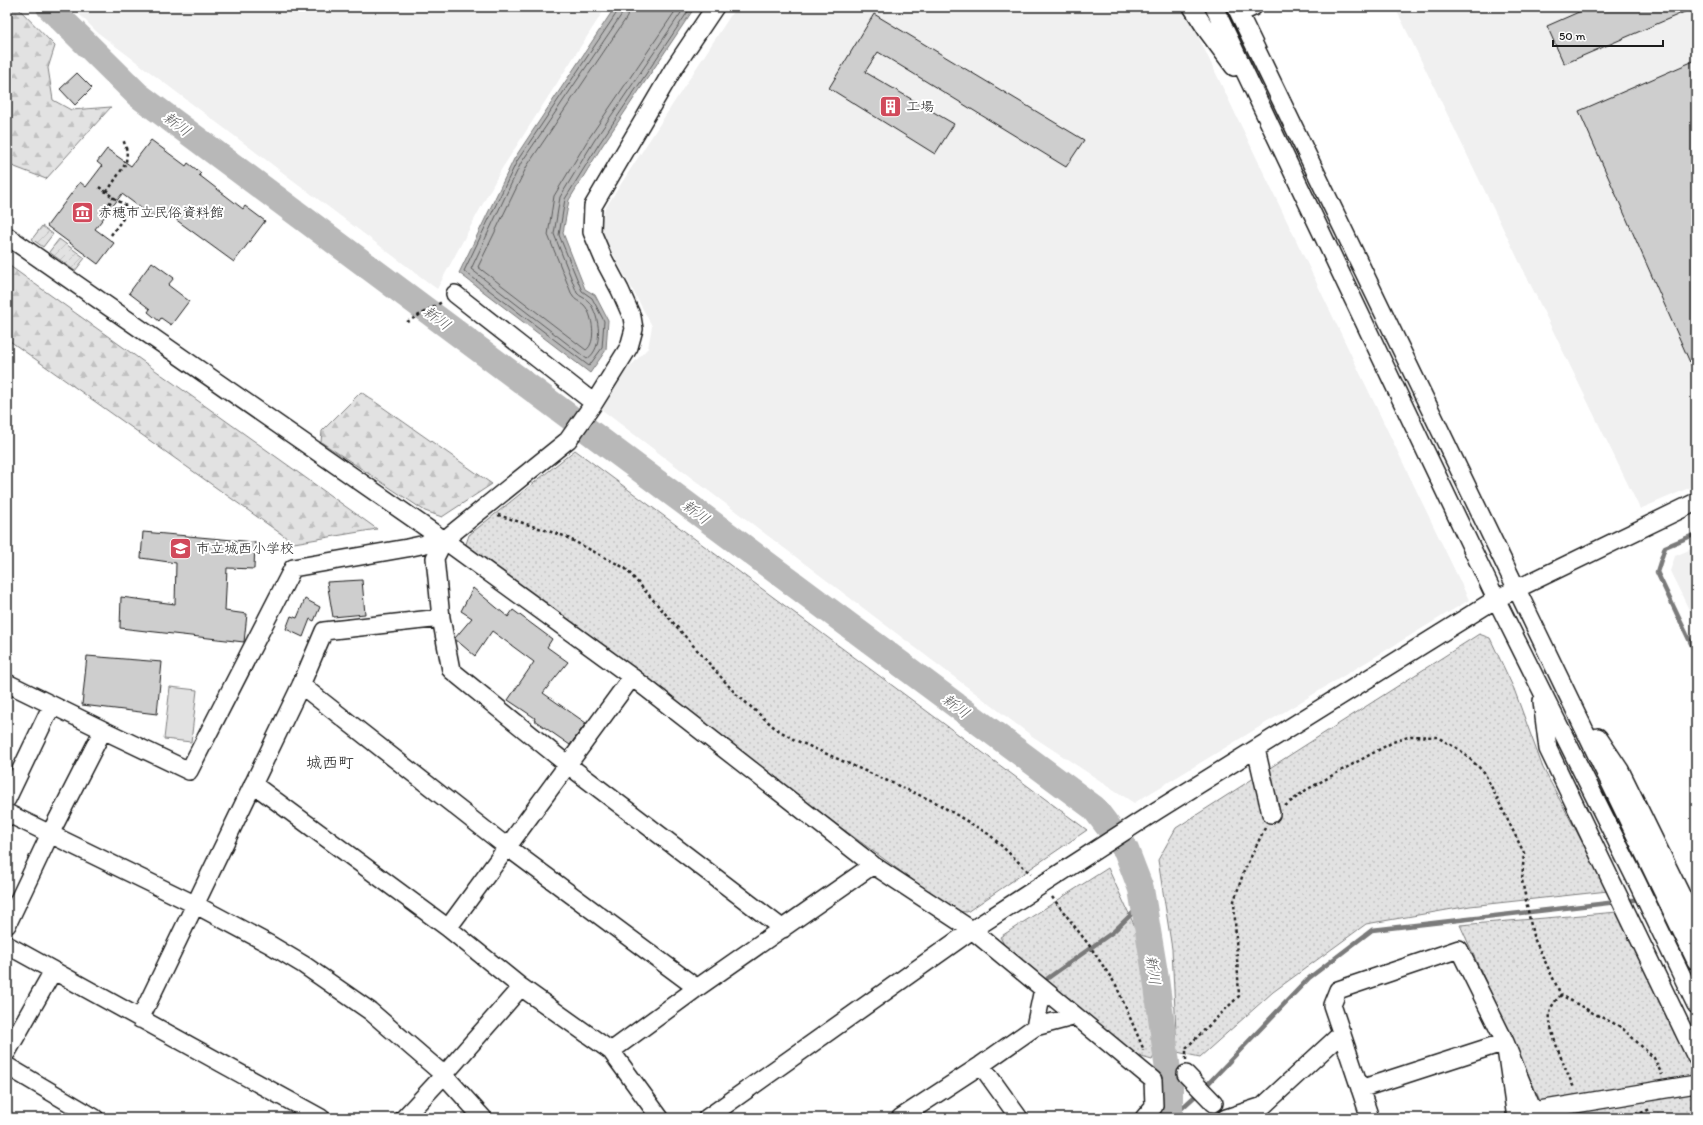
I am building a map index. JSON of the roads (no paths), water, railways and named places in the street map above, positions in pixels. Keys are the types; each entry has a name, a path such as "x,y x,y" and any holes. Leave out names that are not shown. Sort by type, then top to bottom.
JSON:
{"street":[{"path":"715,7 674,68 593,206 592,232 604,260 632,316 634,329 629,347 594,403 568,440 444,540 435,558 441,618 451,670 568,765 783,929"},
{"path":"1192,7 1208,32 1255,94"},
{"path":"1214,7 1496,599 1637,882 1696,1005"},
{"path":"1246,7 1250,38 1696,961"},
{"path":"7,236 444,540 632,677 873,865 972,930 1153,1080 1154,1106 1144,1118"},
{"path":"455,294 594,403"},
{"path":"707,1118 972,930 1156,811 1496,599 1696,502"},
{"path":"7,683 189,771 293,568 444,540"},
{"path":"140,1019 301,685 324,631 441,618"},
{"path":"448,928 632,677"},
{"path":"301,685 507,847 696,988"},
{"path":"1540,687 1548,748 1696,1057"},
{"path":"1565,688 1620,770 1696,925"},
{"path":"7,799 52,705"},
{"path":"7,925 50,834 103,730"},
{"path":"1256,749 1271,814"},
{"path":"253,784 448,928 521,987 611,1051 660,1118"},
{"path":"7,813 196,905 269,944 336,986 370,1011 444,1075 483,1118"},
{"path":"611,1051 696,988 873,865"},
{"path":"7,945 321,1118"},
{"path":"1370,1118 1332,1005 1338,990 1459,949 1505,1042 1533,1110 1696,1084"},
{"path":"7,1052 53,971"},
{"path":"404,1118 521,987"},
{"path":"1035,1027 1043,989"},
{"path":"900,1118 981,1065 1035,1027 1076,1016"},
{"path":"1226,1118 1263,1106 1342,1033"},
{"path":"1360,1089 1505,1042"},
{"path":"1505,1042 1516,1118"},
{"path":"981,1065 1019,1118"},
{"path":"7,1066 95,1118"},
{"path":"1186,1074 1214,1103"}],"water":[{"path":"615,7 695,7 602,146 569,200 563,233 585,289 595,295 608,320 606,350 590,373 459,273 514,159"}],"waterway":[{"name":"新川","path":"49,7 138,95 1094,808 1126,850 1141,889 1156,979 1170,1086 1170,1118"},
{"path":"1696,534 1665,547 1657,572 1696,654"},
{"path":"1684,894 1696,892"},
{"path":"1625,901 1641,899"},
{"path":"1171,1118 1204,1088 1309,978 1372,930 1617,902"},
{"path":"1048,978 1113,932 1143,903"}],"place":[{"name":"工場","path":"891,106"},
{"name":"赤穂市立民俗資料館","path":"82,212"},
{"name":"市立城西小学校","path":"180,548"}],"district":[{"name":"城西町","path":"330,762"}]}
